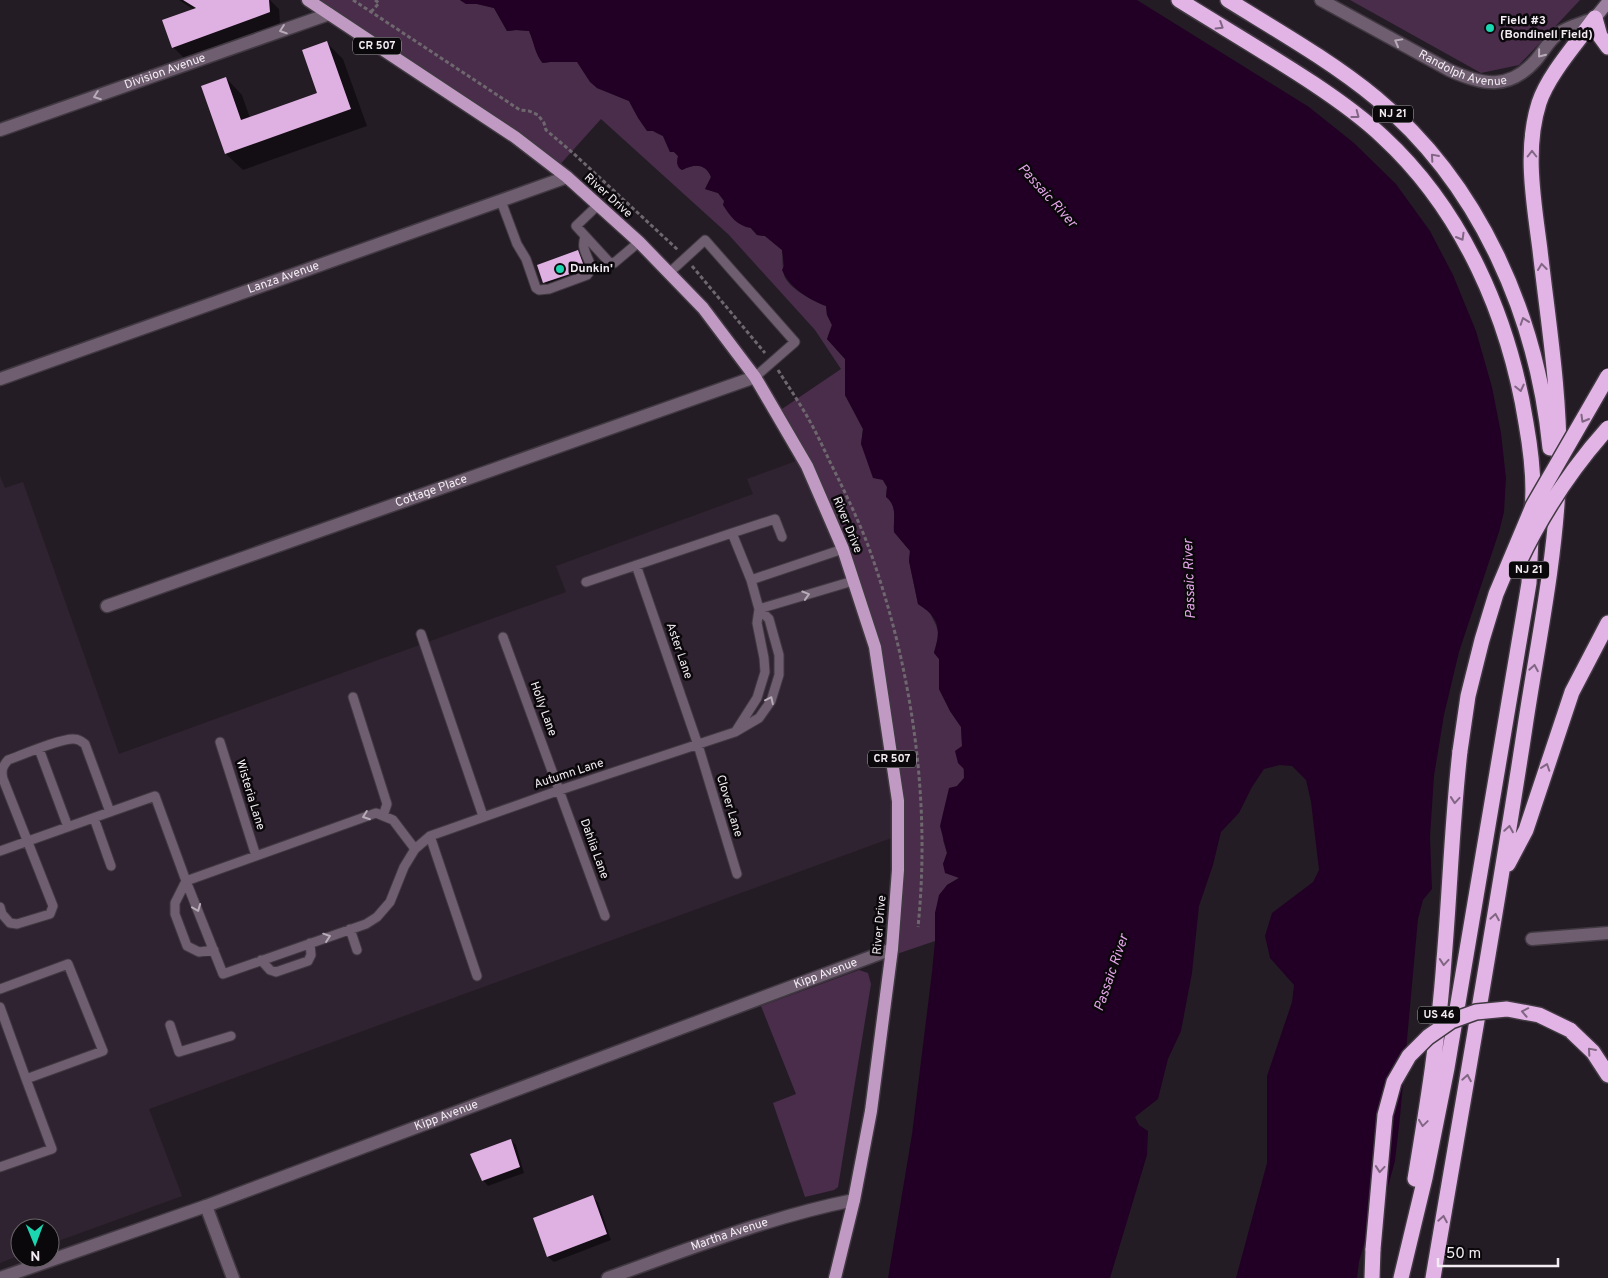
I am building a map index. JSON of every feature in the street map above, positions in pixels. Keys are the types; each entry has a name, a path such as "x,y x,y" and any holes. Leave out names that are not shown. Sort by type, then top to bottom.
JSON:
{"highway":[{"name":"NJ 21","path":"1179,0 1296,72 1354,113 1383,137 1416,172 1452,220 1480,272 1501,324 1524,406 1531,452 1534,490 1529,583 1447,1068 1425,1178 1401,1278"},
{"name":"NJ 21","path":"1228,0 1307,50 1376,98 1420,140 1455,184 1486,234 1500,262 1531,343 1543,395 1552,460 1553,542 1548,585 1502,877"},
{"path":"1235,0 1307,50"},
{"path":"1601,20 1600,36 1608,47"},
{"path":"1553,542 1559,474 1558,414 1534,198 1532,145 1539,102 1549,82 1601,20"},
{"path":"1460,751 1468,696 1496,594 1534,506 1608,376"},
{"name":"US 46","path":"1401,1278 1438,1017 1444,961 1455,798 1460,751 1471,697 1486,642 1507,587 1532,535 1565,482 1608,428"},
{"name":"US 46","path":"1433,1278 1502,877 1526,830 1572,692 1608,623"},
{"path":"1372,1278 1385,1115 1394,1082 1410,1056 1428,1037 1451,1022 1476,1012 1507,1009 1539,1015 1570,1030 1593,1052 1608,1075"}],"main road":[{"name":"River Drive","path":"308,0 514,137 567,177 639,242 703,308 755,377 808,466 843,549 875,647 898,801 898,870 892,948 871,1111 854,1200 834,1278"},
{"path":"1601,20 1608,2"}],"street":[{"name":"Randolph Avenue","path":"1321,0 1448,70 1481,82 1511,79 1524,72 1536,61 1558,33 1601,20"},
{"name":"Division Avenue","path":"0,130 329,14"},
{"name":"Lanza Avenue","path":"0,379 567,177"},
{"name":"Cottage Place","path":"107,606 755,377"},
{"path":"1532,940 1608,933"},
{"name":"Kipp Avenue","path":"0,1278 206,1206 892,948"},
{"name":"Martha Avenue","path":"608,1278 759,1224 813,1208 854,1200"},
{"path":"206,1206 233,1278"}],"lane":[{"path":"501,201 517,244 526,259 536,288 539,290 557,286 587,275 591,266 584,247 585,236"},
{"path":"598,206 576,226 611,263 639,242"},
{"path":"669,273 705,240 795,342 755,377"},
{"path":"586,582 775,519 782,537"},
{"name":"Autumn Lane","path":"732,533 751,580 759,609 757,622 765,672 758,698 735,732"},
{"path":"751,580 843,549"},
{"name":"Aster Lane","path":"636,565 698,745"},
{"path":"759,609 853,581"},
{"name":"Autumn Lane","path":"110,812 154,796 223,974 366,924 377,917 390,902 404,867 415,849 430,836 560,790 735,732 759,718 771,701 779,675 779,656 769,619 759,609"},
{"path":"420,634 484,816"},
{"name":"Holly Lane","path":"503,637 560,790"},
{"path":"353,697 387,804 383,816"},
{"path":"0,850 27,841 68,827 110,812 85,744 79,740 63,740 8,760 3,766 2,772 27,841 53,906 50,914 17,924 10,923 2,914 0,907"},
{"name":"Wisteria Lane","path":"220,742 256,856"},
{"name":"Clover Lane","path":"698,745 737,874"},
{"path":"39,750 68,827"},
{"name":"Dahlia Lane","path":"560,790 605,916"},
{"path":"214,950 198,952 187,946 175,914 175,903 186,881 376,813 393,820 415,849"},
{"path":"94,818 111,866"},
{"path":"430,836 476,976"},
{"path":"350,929 357,950"},
{"path":"262,960 270,970 276,972 308,961 311,955 310,943"},
{"path":"0,989 68,964 103,1051 26,1079"},
{"path":"0,1007 52,1149 0,1167"},
{"path":"170,1025 179,1052 231,1036"}],"path":[{"path":"354,0 520,110 538,115 544,123 546,130 686,258 772,362 808,418 842,486 868,548 895,632 914,732 920,791 921,853 918,927"},
{"path":"371,12 378,3 374,0"}],"shaded area":[{"path":"308,0 460,0 466,4 477,4 494,8 507,31 529,31 542,63 578,62 597,88 629,101 643,122 651,130 663,136 670,152 674,152 678,156 677,163 682,170 695,166 706,169 711,177 705,189 718,193 757,235 765,236 782,250 783,272 790,285 802,294 826,306 827,315 832,325 827,339 845,359 845,395 863,429 861,444 887,487 886,496 894,508 894,532 910,551 909,561 918,604 929,611 939,635 934,652 939,659 939,689 950,711 961,727 964,778 957,786 943,840 947,853 943,864 959,878 947,885 935,913 935,941 891,956 898,801 875,647 807,466 776,413 841,369 815,330 728,234 601,119 556,169"},
{"name":"Field #3 (Bondinell Field)","path":"1350,0 1580,0 1519,65 1481,73"},
{"path":"799,460 851,584 878,662 897,836 149,1109 182,1196 60,1240 60,1218 10,1218 10,1259 0,1263 0,476 5,488 23,482 119,754 566,592 556,566 753,494 747,479"},
{"path":"859,970 868,973 871,984 838,1187 834,1190 805,1197 773,1103 796,1094 761,1006"}],"water":[{"name":"Passaic River","path":"460,0 1137,0 1309,107 1354,143 1396,184 1430,231 1453,275 1476,331 1492,387 1501,433 1506,478 1504,512 1459,652 1444,715 1434,776 1430,837 1432,889 1423,900 1418,919 1395,1161 1386,1194 1368,1230 1359,1262 1357,1278 1236,1278 1267,1163 1267,1076 1292,1002 1294,985 1270,958 1265,936 1272,913 1313,882 1319,870 1311,802 1306,780 1292,766 1280,765 1264,769 1252,787 1239,813 1221,832 1213,865 1199,906 1192,973 1181,1031 1168,1059 1158,1099 1135,1117 1139,1125 1148,1131 1147,1155 1110,1278 888,1278 912,1134 932,972 935,913 939,895 947,885 959,878 945,873 943,864 947,853 940,826 949,788 957,786 964,778 964,769 958,763 955,751 962,746 961,727 950,711 939,689 939,659 934,653 938,637 935,619 918,604 909,561 910,551 894,532 894,509 886,497 887,487 883,480 873,478 861,444 863,429 845,395 845,359 827,339 832,325 827,315 826,306 806,296 785,276 782,270 784,266 782,250 765,236 757,235 751,228 738,223 731,217 723,205 724,201 718,193 705,189 711,177 706,169 695,166 680,169 677,164 678,156 674,152 670,152 663,136 653,131 647,131 629,101 597,88 590,82 577,62 543,63 536,52 529,31 507,31 494,8 477,4 466,4"}],"building":[{"path":"183,0 269,0 270,12 172,48 162,20 196,8"},
{"path":"327,41 351,109 225,154 201,86 226,77 241,120 317,93 302,50"},
{"name":"Dunkin'","path":"578,250 584,266 582,270 543,283 537,265"},
{"path":"511,1139 520,1167 482,1181 470,1154"},
{"path":"593,1195 607,1234 547,1257 533,1218"}],"place":[{"name":"Field #3 (Bondinell Field)","path":"1490,28"},
{"name":"Dunkin'","path":"560,269"}]}
